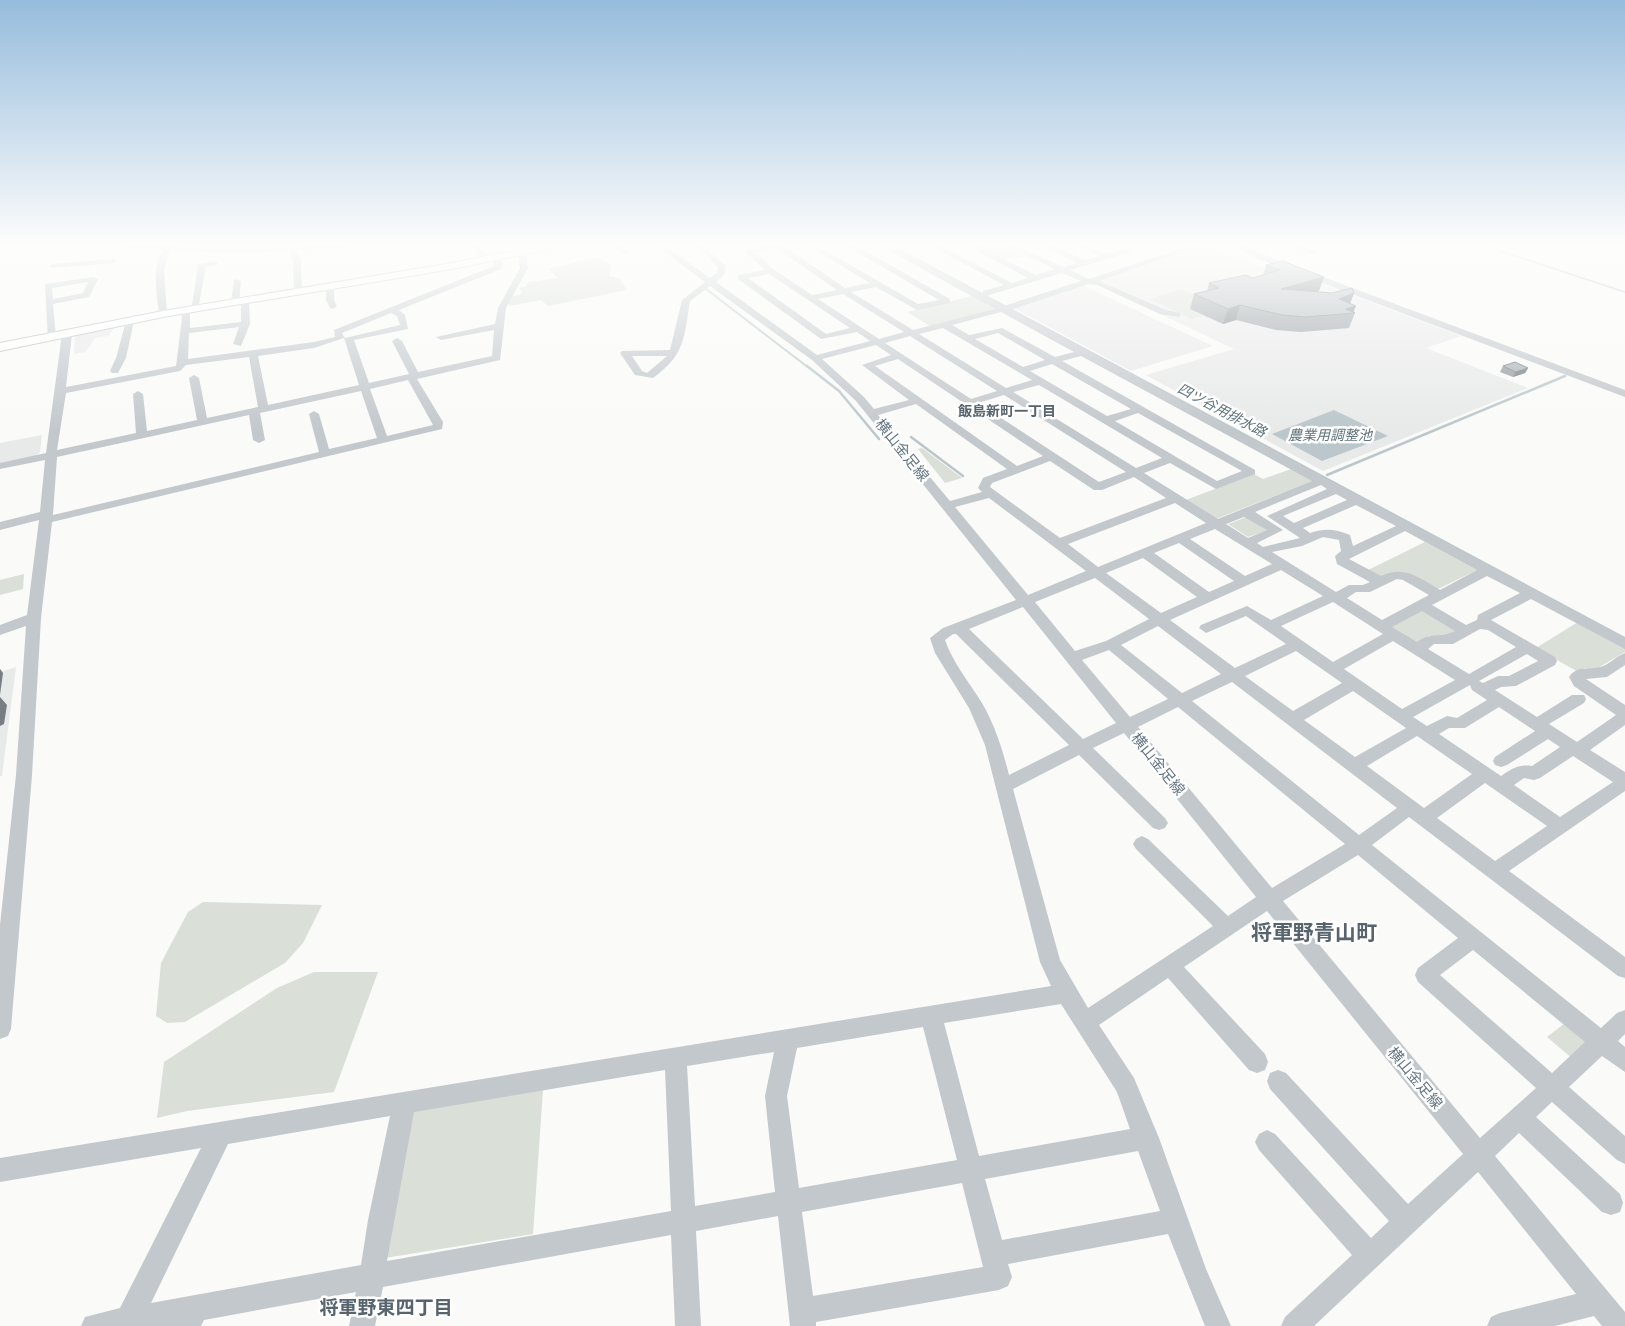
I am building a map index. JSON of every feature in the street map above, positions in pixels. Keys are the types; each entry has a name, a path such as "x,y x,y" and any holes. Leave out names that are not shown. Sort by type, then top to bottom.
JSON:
{"main road":[{"path":"0,347 213,306"}],"street":[{"path":"49,306 51,337"},
{"path":"163,306 163,314"},
{"path":"61,391 180,368 183,363 185,331 191,306"},
{"path":"238,344 245,324 241,306"},
{"path":"183,363 314,345 340,338 337,332 402,306"},
{"path":"0,466 497,358 499,326 503,306"},
{"path":"674,353 625,353 638,373 649,376 671,360 674,353 685,306"},
{"name":"横山金足線","path":"750,306 815,358 848,387 872,413 1618,1326"},
{"path":"776,306 824,336 858,329"},
{"path":"823,306 1098,487 1172,458"},
{"path":"868,306 1418,649 1475,682 1499,700 1625,782 1494,872"},
{"path":"1004,306 1008,308"},
{"path":"1005,306 1083,352 1625,644"},
{"path":"815,358 1014,306"},
{"path":"1150,306 1177,315"},
{"path":"1391,306 1625,394"},
{"path":"384,440 380,434 363,387 349,338 404,327 401,315 392,310"},
{"path":"115,371 121,358 130,321"},
{"path":"185,331 245,324"},
{"path":"945,325 1216,485 1250,472 999,330 968,338"},
{"path":"441,337 499,326"},
{"path":"0,1029 24,775 34,618 47,517 51,455 61,391 67,334"},
{"path":"0,526 325,454 438,426 438,422 413,377 397,341"},
{"path":"1022,370 1083,352"},
{"path":"254,353 259,410 259,440"},
{"path":"899,356 867,364 917,402 1015,470"},
{"path":"194,378 203,422"},
{"path":"970,402 1040,380"},
{"path":"138,394 142,435"},
{"path":"872,413 917,402"},
{"path":"1106,420 1140,409"},
{"path":"314,414 325,454"},
{"path":"1205,446 1236,435"},
{"path":"1050,457 986,481 984,488 989,494 1625,969"},
{"path":"1218,1326 1195,1273 1147,1138 1126,1086 1086,1021 1066,993 1050,962 993,745 976,706 942,653 938,638 948,630 959,628 1025,602 1321,481"},
{"path":"1308,537 1272,516 1337,489"},
{"path":"948,505 989,494"},
{"path":"1284,496 1300,505"},
{"path":"1058,544 1177,498"},
{"path":"1293,528 1357,500"},
{"path":"1245,512 1277,530 1249,542"},
{"path":"1380,582 1342,561 1342,556 1406,526"},
{"path":"1264,552 1280,544 1290,545 1320,532 1338,534 1345,538 1348,553"},
{"path":"1180,538 1244,582"},
{"path":"1145,552 1208,598"},
{"path":"1072,658 1111,644 1158,620 1283,564"},
{"path":"1332,669 1422,605 1488,570"},
{"path":"1269,626 1354,588 1365,589 1395,575 1407,577 1440,596"},
{"path":"1486,625 1483,618 1532,593"},
{"path":"1422,605 1466,631"},
{"path":"1206,628 1247,610 1560,826"},
{"path":"0,630 34,618"},
{"path":"1418,649 1431,639 1448,641 1478,624 1492,626 1550,661 1511,682 1475,682"},
{"path":"959,628 1159,822"},
{"path":"1111,644 1360,844 1625,1061"},
{"path":"1004,786 1082,746 1233,677 1297,645"},
{"path":"1402,716 1475,682 1527,647"},
{"path":"1500,785 1522,771 1534,774 1625,715 1600,695 1579,682 1576,676 1588,672 1602,673 1625,658"},
{"path":"1291,720 1353,684"},
{"path":"1600,695 1625,702"},
{"path":"1501,761 1578,699"},
{"path":"1353,766 1423,731 1447,722 1459,724 1499,700"},
{"path":"1086,1021 1268,900 1360,844 1485,774"},
{"path":"1142,844 1227,927"},
{"path":"1474,938 1426,974 1625,1152"},
{"path":"1169,965 1258,1062"},
{"path":"0,1170 1066,993"},
{"path":"788,1039 776,1096 802,1318 999,1277 931,1016"},
{"path":"1294,1326 1625,1020"},
{"path":"676,1058 688,1326"},
{"path":"1278,1081 1407,1222"},
{"path":"362,1326 380,1220 404,1103"},
{"path":"1519,1117 1611,1203"},
{"path":"130,1319 221,1133"},
{"path":"94,1326 130,1319 192,1316 372,1275 683,1222 1147,1138"},
{"path":"1268,1142 1370,1256"},
{"path":"993,1254 1176,1220"},
{"path":"1500,1326 1599,1302"}],"shaded area":[{"path":"932,306 989,306 996,310 930,326 907,312"},
{"path":"1021,306 1127,306 1213,346 1131,371 1014,308"},
{"path":"1143,306 1381,306 1461,336 1426,348 1528,388 1323,471 1146,375 1234,349"},
{"path":"1164,306 1196,306 1188,308 1203,316 1191,319"},
{"path":"115,326 109,336 95,338 86,352 74,354 75,335"},
{"path":"42,435 40,452 34,457 0,464 0,443"},
{"path":"922,448 962,478 945,483 918,449"},
{"path":"1294,468 1315,480 1216,519 1186,500 1254,474 1263,479"},
{"path":"1247,517 1268,530 1248,537 1228,524"},
{"path":"1425,542 1477,570 1436,590 1409,575 1379,578 1366,571"},
{"path":"24,574 23,589 0,595 0,580"},
{"path":"1423,609 1458,629 1445,637 1429,636 1416,644 1389,627"},
{"path":"1578,622 1625,648 1625,652 1596,669 1585,668 1578,672 1536,648"},
{"path":"16,667 2,776 0,776 0,672"},
{"path":"203,902 322,905 303,943 285,963 185,1022 167,1023 156,1016 161,963 188,912"},
{"path":"314,972 378,972 334,1092 187,1111 157,1118 164,1062 277,988"},
{"path":"1569,1020 1590,1045 1573,1059 1547,1037"},
{"path":"543,1090 533,1234 385,1258 410,1110"}],"water":[{"name":"四ツ谷用排水路","path":"1000,306 1006,306 1625,637 1625,641"},
{"name":"農業用調整池","path":"1334,410 1388,436 1322,461 1272,434"}],"building":[{"path":"1221,306 1237,306 1228,309"},
{"path":"1244,306 1356,306 1346,309 1355,313 1306,317 1282,315"},
{"path":"1515,362 1528,368 1516,372 1503,366"}],"waterway":[{"path":"728,306 809,368"},
{"path":"807,366 839,391 879,439"},
{"path":"1327,475 1565,376"},
{"path":"911,437 963,476"}],"district":[{"name":"飯島新町一丁目","path":"1007,411"},
{"name":"将軍野青山町","path":"1314,933"},
{"name":"将軍野東四丁目","path":"386,1307"}]}
